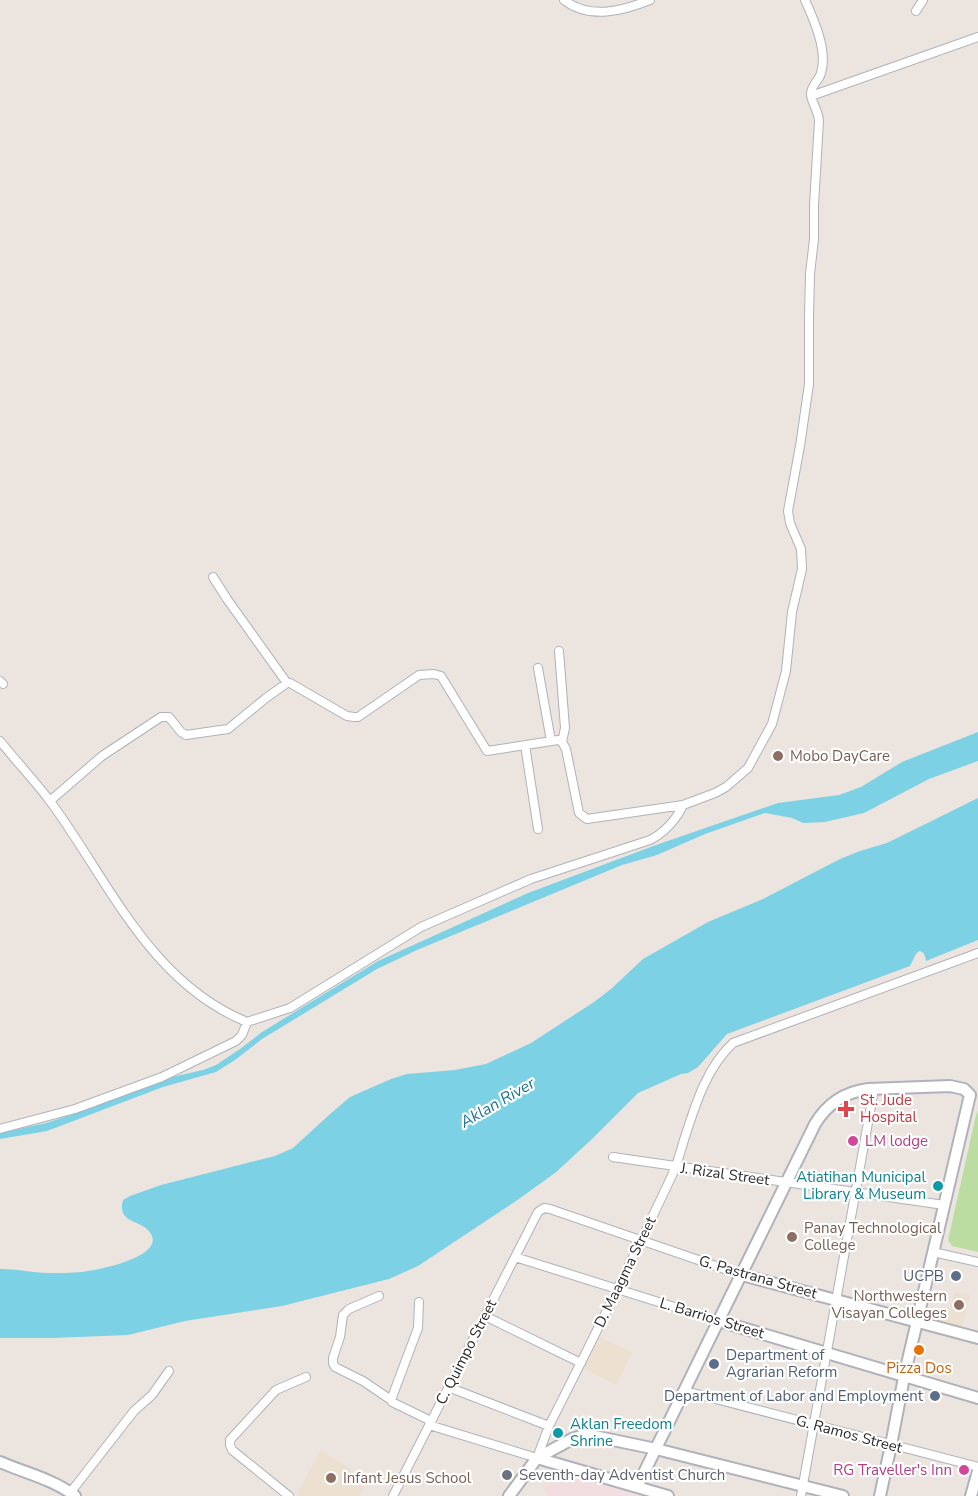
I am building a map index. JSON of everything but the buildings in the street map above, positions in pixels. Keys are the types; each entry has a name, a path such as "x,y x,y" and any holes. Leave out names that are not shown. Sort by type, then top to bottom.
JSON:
{"street":[{"path":"564,0 583,11 625,10 650,0"},
{"path":"559,651 564,728 562,742 566,749 579,813 584,818 592,819 683,805 715,794 748,768 772,724 786,671 792,612 802,568 801,549 788,518 788,510 809,384 810,274 814,239 819,121 818,110 811,96 812,88 822,72 822,54 816,27 805,0"},
{"path":"916,11 923,0"},
{"path":"811,96 978,37"},
{"path":"213,577 287,683 291,683 347,716 358,717 419,675 434,674 441,676 446,682 487,751 558,740 562,742"},
{"path":"538,668 551,741"},
{"path":"50,801 102,756 161,717 170,717 184,735 225,731 287,683"},
{"path":"0,741 50,801 146,944 182,981 213,1005 247,1022 290,1008 421,927 531,879 650,840 679,814 683,805"},
{"path":"525,746 538,829"},
{"name":"D. Maagma Street","path":"508,1496 537,1458 549,1426 641,1241 676,1167 694,1107 715,1063 733,1043 978,953"},
{"path":"0,1129 75,1108 162,1077 236,1041 242,1035 247,1022"},
{"path":"637,1487 814,1124 823,1112 844,1096 858,1091 950,1086 964,1089 972,1098 944,1205 904,1377 880,1496"},
{"path":"802,1491 874,1089"},
{"name":"J. Rizal Street","path":"613,1157 944,1205"},
{"name":"G. Pastrana Street","path":"541,1209 550,1209 742,1275 978,1338"},
{"name":"C. Quimpo Street","path":"393,1496 541,1209"},
{"path":"933,1252 978,1262"},
{"name":"L. Barrios Street","path":"515,1257 827,1354 978,1398"},
{"path":"379,1296 349,1309 343,1315 340,1337 333,1358 335,1367 363,1381 392,1402 430,1423 537,1458 668,1496"},
{"path":"391,1400 418,1328 419,1302"},
{"path":"485,1316 581,1363"},
{"path":"1,1464 50,1482 73,1494 134,1411 152,1395 169,1371"},
{"path":"289,1496 232,1450 230,1440 276,1390 306,1377"},
{"path":"448,1387 549,1426"},
{"name":"G. Ramos Street","path":"685,1391 978,1469"},
{"path":"537,1458 572,1439 589,1436 656,1449 802,1491 843,1496"},
{"path":"971,1496 978,1469"}],"shaded area":[{"name":"Northwestern Visayan Colleges","path":"954,1292 970,1295 962,1327 938,1321 941,1311 949,1313"},
{"path":"598,1336 632,1352 617,1385 583,1369"},
{"name":"Infant Jesus School","path":"321,1450 350,1469 364,1488 360,1496 300,1496 298,1492"},
{"path":"546,1468 641,1496 548,1496 544,1489"}],"green space":[{"path":"978,1111 978,1252 952,1246 948,1240"}],"water":[{"path":"978,732 978,761 929,779 864,813 825,822 803,823 792,818 765,813 705,834 657,855 622,865 417,950 377,969 262,1039 216,1072 163,1087 47,1131 0,1139 0,1133 46,1123 86,1110 163,1079 216,1065 262,1032 378,961 528,893 656,845 778,803 839,795 861,787 902,762"},
{"name":"Aklan River","path":"978,798 978,940 926,961 924,953 919,951 910,966 727,1034 698,1067 638,1093 555,1173 418,1266 389,1279 282,1306 185,1321 128,1335 0,1338 0,1269 45,1273 84,1272 128,1261 147,1250 152,1243 152,1236 144,1226 127,1218 122,1208 123,1200 130,1196 161,1185 275,1156 293,1148 350,1097 391,1079 407,1074 455,1070 486,1064 531,1043 594,1002 643,959 708,922 763,899 840,859 887,843"}],"place":[{"name":"Mobo DayCare","path":"778,756"},
{"name":"St. Jude Hospital","path":"846,1109"},
{"name":"LM lodge","path":"853,1141"},
{"name":"Atiatihan Municipal Library & Museum","path":"938,1186"},
{"name":"Panay Technological College","path":"792,1237"},
{"name":"UCPB","path":"956,1276"},
{"name":"Northwestern Visayan Colleges","path":"959,1305"},
{"name":"Pizza Dos","path":"919,1350"},
{"name":"Department of Agrarian Reform","path":"714,1364"},
{"name":"Department of Labor and Employment","path":"935,1396"},
{"name":"Aklan Freedom Shrine","path":"558,1433"},
{"name":"RG Traveller's Inn","path":"964,1470"},
{"name":"Seventh-day Adventist Church","path":"507,1475"},
{"name":"Infant Jesus School","path":"331,1478"}]}
